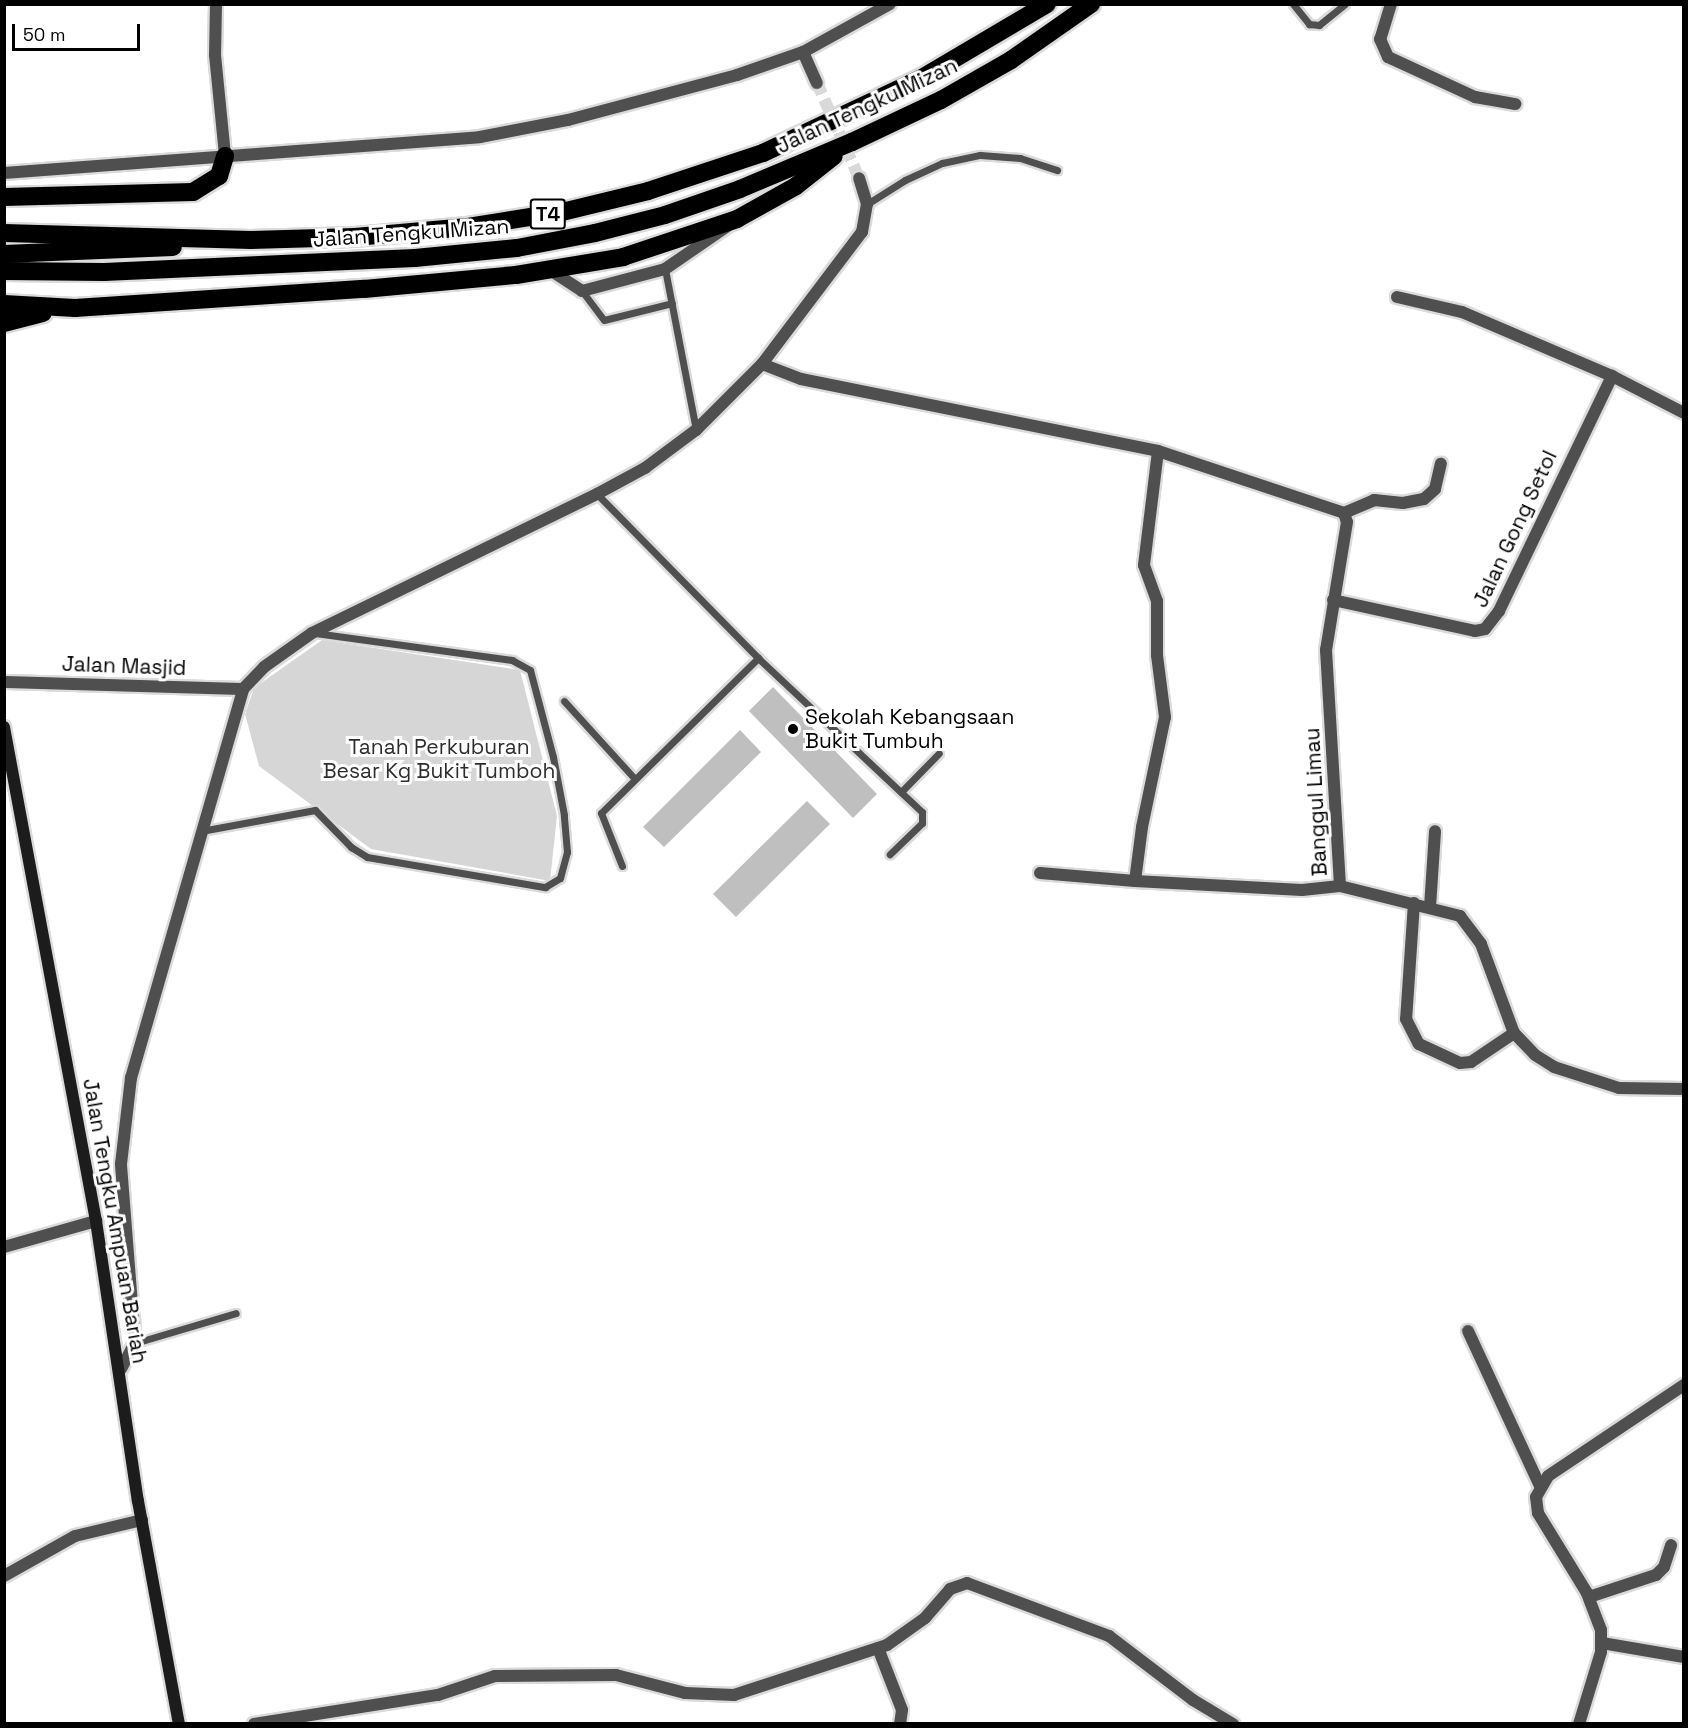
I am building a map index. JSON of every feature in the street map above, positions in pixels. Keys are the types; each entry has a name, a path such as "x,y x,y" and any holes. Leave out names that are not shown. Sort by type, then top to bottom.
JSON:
{"highway":[{"path":"1000,32 1032,4"},
{"name":"Jalan Tengku Mizan","path":"4,233 251,240 468,227 562,212 648,191 731,164 836,121 922,78 1047,4"},
{"name":"Jalan Tengku Mizan","path":"4,271 104,272 426,257 517,248 595,233 665,215 740,189 852,142 951,94 1011,60 1091,4"},
{"path":"4,304 75,308 364,289 550,270 634,254 737,219 796,186 852,142"},
{"path":"4,197 193,192 219,176 225,156"},
{"path":"4,254 125,252 251,240"},
{"path":"4,322 75,308"}],"main road":[{"name":"Jalan Tengku Ampuan Bariah","path":"4,727 96,1221 121,1369 142,1520 179,1724"}],"street":[{"path":"216,4 215,55 225,156"},
{"path":"4,173 480,137 642,101 803,52 890,4"},
{"path":"1391,4 1380,39 1388,57 1475,97 1515,104"},
{"path":"803,52 817,83"},
{"path":"121,1369 135,1343 121,1164 123,1120 130,1078 199,831 243,689 264,667 312,633 597,494 645,468 696,430 762,364 862,232 867,204 859,178"},
{"path":"550,270 582,291 665,269 737,219"},
{"path":"1396,297 1462,312 1612,376 1683,413"},
{"path":"762,364 801,379 1158,451 1344,513 1374,501 1403,503 1424,499 1435,489 1441,464"},
{"name":"Jalan Gong Setol","path":"1333,600 1474,631 1493,623 1612,376"},
{"path":"1135,881 1142,827 1165,717 1157,655 1157,601 1144,565 1158,451"},
{"name":"Banggul Limau","path":"1344,513 1347,522 1326,650 1340,886 1460,916 1474,931 1514,1033 1535,1055 1554,1067 1591,1080 1628,1089 1683,1089"},
{"name":"Jalan Masjid","path":"4,682 243,689"},
{"path":"1430,907 1435,831"},
{"path":"1040,873 1135,881 1302,890 1340,886"},
{"path":"1414,903 1406,1019 1419,1044 1460,1063 1471,1062 1514,1033"},
{"path":"4,1247 96,1221"},
{"path":"1468,1331 1540,1486 1538,1513 1589,1597 1602,1643 1579,1724"},
{"path":"1540,1486 1583,1449 1683,1385"},
{"path":"4,1576 75,1536 142,1520"},
{"path":"1589,1597 1656,1575 1664,1567 1671,1545"},
{"path":"254,1724 438,1695 495,1676 616,1675 685,1693 734,1695 878,1648 925,1618 950,1589 958,1584 977,1584 1110,1636 1192,1700 1233,1724"},
{"path":"1602,1643 1683,1657"},
{"path":"878,1648 902,1710 900,1724"}],"lane":[{"path":"1293,4 1309,24 1319,25 1345,4"},
{"path":"867,204 942,163 980,155 1020,158 1057,170"},
{"path":"665,269 696,430"},
{"path":"582,291 604,320 672,303"},
{"path":"597,494 758,658 922,812 922,823 890,854"},
{"path":"199,831 315,810 351,847 368,857 545,887 560,878 567,852 564,815 554,757 530,670 512,660 312,633"},
{"path":"622,866 601,813 758,658"},
{"path":"564,701 635,779"},
{"path":"901,792 939,753"},
{"path":"135,1343 236,1313"}],"green space":[{"name":"Tanah Perkuburan Besar Kg Bukit Tumboh","path":"322,640 520,670 557,816 550,881 371,849 259,766 245,714 254,688"}],"building":[{"path":"773,687 877,794 853,818 749,711"},
{"path":"740,730 761,752 664,847 643,827"},
{"path":"807,801 830,824 736,917 713,894"}],"tunnel":[{"path":"817,83 859,178"}],"place":[{"name":"Sekolah Kebangsaan Bukit Tumbuh","path":"793,729"}]}
